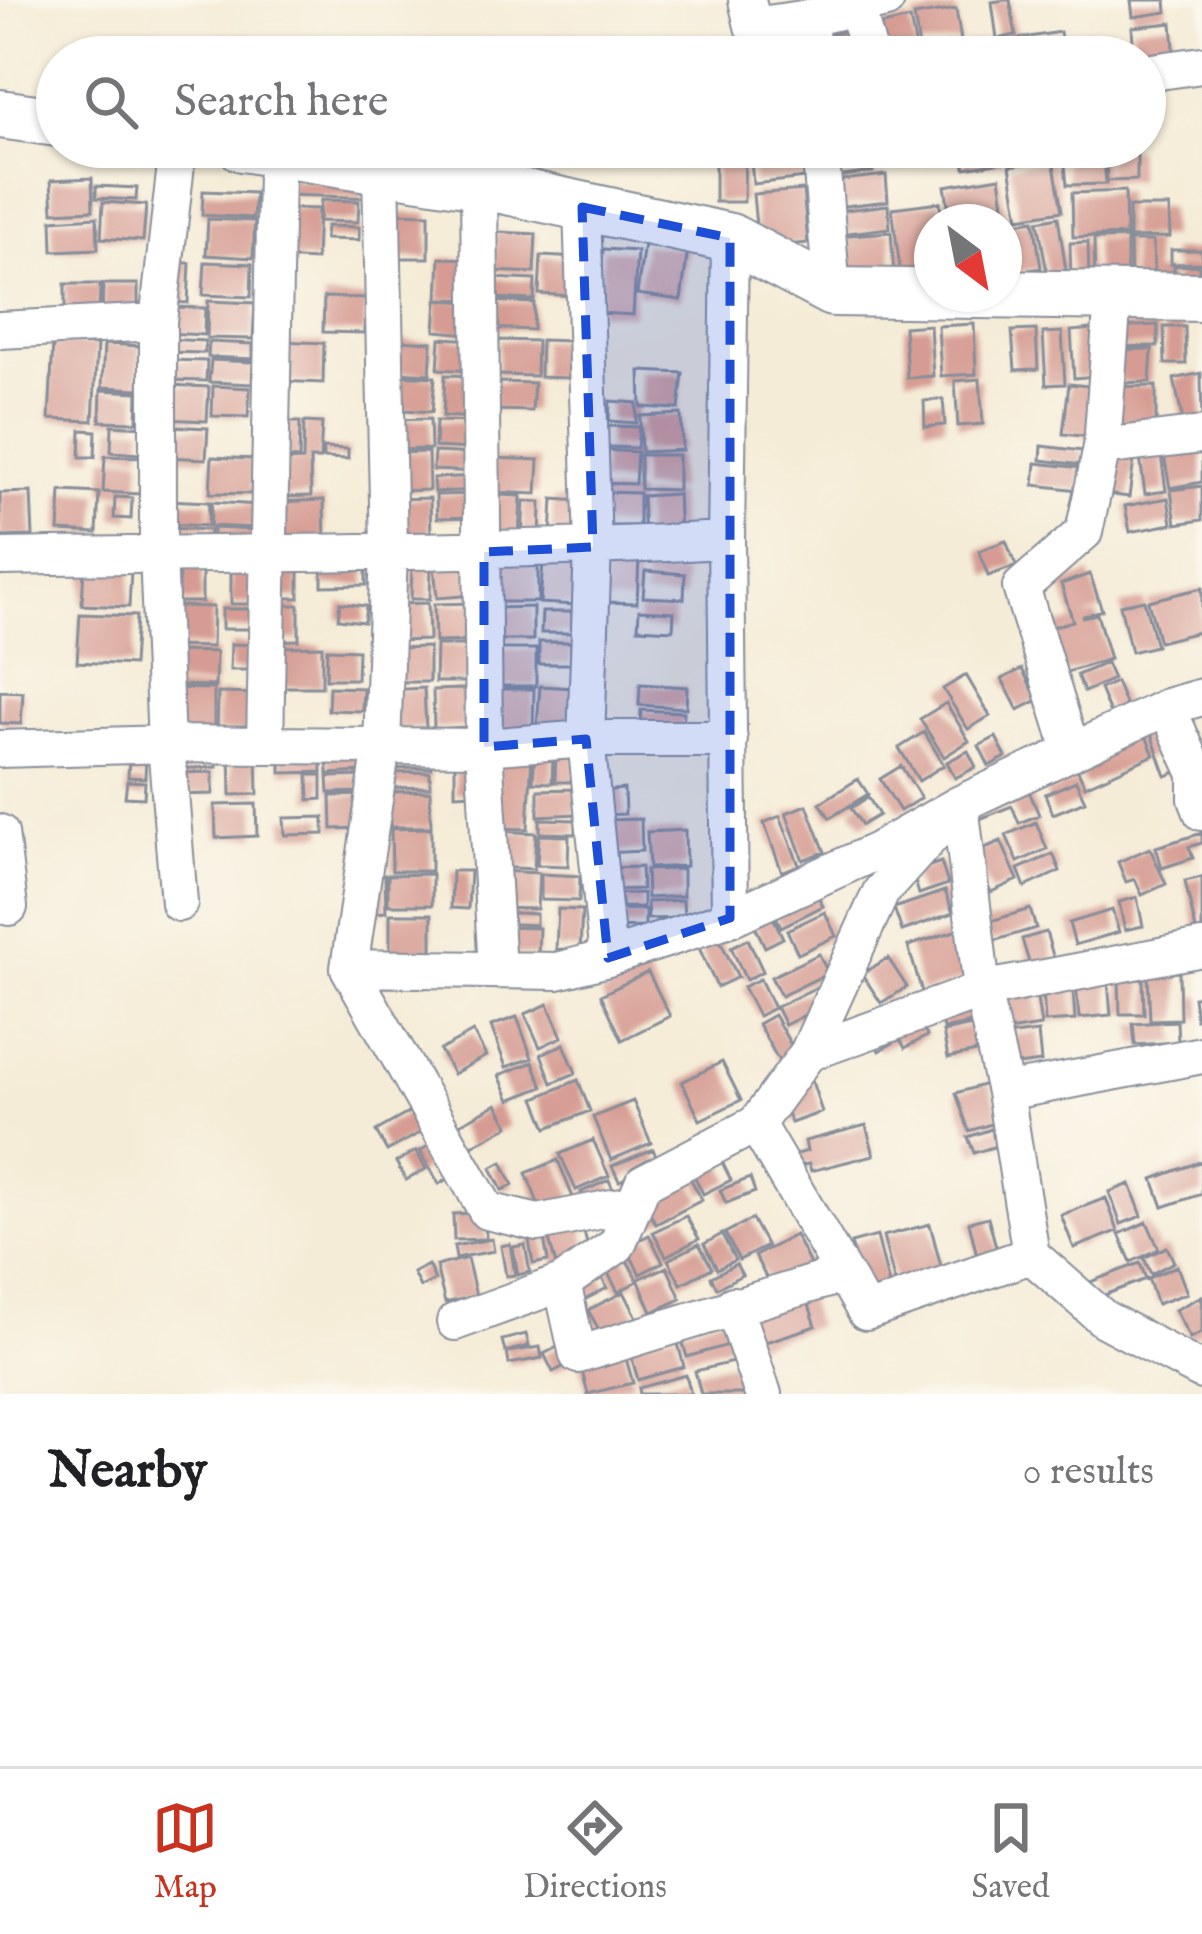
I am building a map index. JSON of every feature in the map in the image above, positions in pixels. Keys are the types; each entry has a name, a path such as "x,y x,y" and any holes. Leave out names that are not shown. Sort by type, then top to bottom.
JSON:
{"main road":[{"path":"0,114 36,119"},
{"path":"368,168 479,184 730,238 832,292 1202,297"}],"street":[{"path":"747,0 753,26 809,18 865,1 868,36"},
{"path":"809,18 810,36"},
{"path":"1166,70 1202,65"},
{"path":"176,168 158,322 158,554 179,903"},
{"path":"259,168 271,551 265,745"},
{"path":"822,168 832,292"},
{"path":"380,169 389,551 382,746 349,968 487,1211 538,1223 632,1204"},
{"path":"479,184 484,747 497,970"},
{"path":"582,207 593,547 586,739 608,958"},
{"path":"730,238 726,540 730,918"},
{"path":"1072,752 1021,587 1084,532 1102,447 1113,296"},
{"path":"0,330 158,322"},
{"path":"1102,447 1202,435"},
{"path":"0,557 484,552 726,540"},
{"path":"349,968 556,971 608,958 730,918 877,851 960,804 1184,702 1202,812"},
{"path":"0,749 166,744 484,747 586,739 729,739"},
{"path":"960,804 982,990 1005,1092 1031,1255 1104,1318 1202,1371"},
{"path":"455,1322 562,1283 617,1245 644,1183 756,1124 808,1053 881,892 960,804"},
{"path":"0,832 9,907"},
{"path":"808,1053 982,990 1202,948"},
{"path":"1005,1092 1202,1055"},
{"path":"756,1124 866,1312 1031,1255"},
{"path":"562,1283 578,1355 844,1274"},
{"path":"733,1305 763,1394"}],"highlighted area":[{"path":"582,207 730,238 730,918 608,958 586,739 484,747 484,552 593,547"}],"building":[{"path":"1010,0 1016,35 997,36 992,2"},
{"path":"1131,0 1166,0 1167,12 1133,17"},
{"path":"956,9 960,36 917,36 914,16"},
{"path":"910,19 914,36 870,36 868,28"},
{"path":"1172,23 1175,60 1166,59 1166,36 1133,36 1132,27"},
{"path":"855,29 856,36 825,36"},
{"path":"715,168 745,168 744,202 715,202"},
{"path":"752,168 812,168 813,177 753,184"},
{"path":"827,168 873,168 873,172 828,178"},
{"path":"1010,168 1055,168 1062,211 1022,218"},
{"path":"1065,168 1105,168 1106,184 1067,185"},
{"path":"1107,168 1137,168 1137,180 1107,181"},
{"path":"886,175 888,201 836,207 833,181"},
{"path":"1000,177 1004,204 948,204 945,186"},
{"path":"92,178 93,210 53,212 51,180"},
{"path":"289,179 378,182 377,198 289,195"},
{"path":"96,186 137,188 136,200 96,198"},
{"path":"803,190 808,243 758,248 753,194"},
{"path":"203,191 255,193 253,218 202,215"},
{"path":"1125,191 1126,235 1073,237 1072,193"},
{"path":"321,200 359,201 358,222 319,221"},
{"path":"103,202 146,205 143,241 101,238"},
{"path":"888,205 890,228 831,235 828,212"},
{"path":"914,205 914,274 901,276 892,208"},
{"path":"1129,207 1169,207 1170,237 1129,238"},
{"path":"281,208 318,209 316,260 279,258"},
{"path":"389,213 429,214 429,258 389,258"},
{"path":"97,217 98,249 53,251 52,220"},
{"path":"1058,217 1066,270 1047,273 1038,221"},
{"path":"208,219 255,221 253,258 206,255"},
{"path":"1034,220 1041,268 1022,271 1022,222"},
{"path":"326,226 359,227 359,240 325,239"},
{"path":"496,232 536,234 534,273 494,271"},
{"path":"891,232 894,275 837,279 834,236"},
{"path":"1127,238 1127,291 1095,292 1094,239"},
{"path":"1130,241 1153,241 1154,272 1170,272 1170,292 1131,290"},
{"path":"1088,242 1089,282 1071,283 1070,243"},
{"path":"644,244 688,249 681,300 637,294"},
{"path":"603,249 637,251 633,315 599,313"},
{"path":"1171,250 1202,250 1202,263 1171,264"},
{"path":"541,256 578,258 576,296 539,294"},
{"path":"440,258 474,259 473,300 438,299"},
{"path":"205,262 252,264 251,297 203,295"},
{"path":"170,263 190,263 188,303 169,302"},
{"path":"1199,265 1199,293 1174,294 1174,266"},
{"path":"492,278 535,280 534,300 491,298"},
{"path":"65,284 100,284 99,321 65,321"},
{"path":"103,284 138,284 138,318 102,318"},
{"path":"324,297 366,298 365,333 323,332"},
{"path":"437,300 472,302 470,334 435,331"},
{"path":"208,301 255,303 253,339 207,338"},
{"path":"489,301 534,303 533,330 488,328"},
{"path":"167,307 205,308 204,335 166,333"},
{"path":"974,324 976,374 941,376 938,326"},
{"path":"930,325 933,376 907,378 904,327"},
{"path":"1158,325 1158,346 1116,347 1116,327"},
{"path":"1164,327 1185,327 1186,364 1165,364"},
{"path":"1093,329 1096,376 1074,378 1071,331"},
{"path":"1036,330 1038,369 1015,370 1012,331"},
{"path":"1062,332 1065,384 1046,385 1043,333"},
{"path":"440,338 477,340 475,371 438,369"},
{"path":"164,339 205,341 205,353 163,352"},
{"path":"399,340 432,342 430,374 397,372"},
{"path":"499,340 537,341 536,376 497,375"},
{"path":"541,340 571,341 569,378 540,377"},
{"path":"280,341 324,343 323,383 278,381"},
{"path":"209,342 253,344 253,359 208,357"},
{"path":"53,343 97,345 93,421 49,419"},
{"path":"104,344 141,346 139,389 102,387"},
{"path":"1152,349 1150,382 1118,383 1116,350"},
{"path":"166,360 207,361 206,381 165,380"},
{"path":"211,360 253,362 252,384 209,382"},
{"path":"640,371 683,373 679,409 641,407"},
{"path":"1201,373 1202,427 1185,431 1174,379"},
{"path":"392,375 435,377 432,412 390,409"},
{"path":"445,375 475,376 473,418 443,416"},
{"path":"980,379 983,424 958,426 955,381"},
{"path":"494,382 534,383 532,411 493,410"},
{"path":"1069,384 1097,387 1092,437 1063,434"},
{"path":"168,385 209,387 207,421 166,419"},
{"path":"213,386 250,388 248,417 212,416"},
{"path":"1156,386 1156,436 1112,437 1111,387"},
{"path":"101,390 138,392 137,422 100,421"},
{"path":"943,399 945,425 925,427 924,401"},
{"path":"610,401 637,403 636,423 609,421"},
{"path":"681,414 682,450 641,452 640,416"},
{"path":"430,419 431,449 390,450 390,420"},
{"path":"436,421 472,422 471,449 435,447"},
{"path":"280,422 300,422 299,459 278,458"},
{"path":"304,422 322,423 320,459 310,459 311,496 281,497 280,461 303,460"},
{"path":"112,425 143,427 141,454 111,452"},
{"path":"168,426 208,428 206,459 167,457"},
{"path":"608,426 639,427 637,448 607,447"},
{"path":"81,430 96,431 95,457 80,457"},
{"path":"1042,446 1083,451 1082,465 1041,460"},
{"path":"323,448 348,449 348,459 323,458"},
{"path":"1202,448 1202,482 1170,488 1164,455"},
{"path":"603,450 637,452 635,484 601,483"},
{"path":"428,452 429,490 391,491 390,453"},
{"path":"434,452 478,454 478,472 433,470"},
{"path":"1161,454 1166,491 1145,494 1140,457"},
{"path":"640,455 678,455 678,490 640,489"},
{"path":"105,456 141,457 139,494 103,492"},
{"path":"1103,456 1134,460 1129,497 1098,493"},
{"path":"212,457 253,459 251,494 210,493"},
{"path":"494,458 539,460 537,494 492,492"},
{"path":"1036,463 1082,468 1079,490 1034,485"},
{"path":"479,476 479,490 434,492 433,478"},
{"path":"1202,486 1202,520 1176,524 1171,490"},
{"path":"61,491 99,493 97,533 59,531"},
{"path":"31,492 33,536 0,537 0,493"},
{"path":"602,492 639,493 639,526 601,526"},
{"path":"474,494 475,517 437,518 436,495"},
{"path":"678,494 680,537 644,539 642,496"},
{"path":"497,495 521,496 519,539 495,538"},
{"path":"115,497 132,498 131,519 114,518"},
{"path":"430,498 431,540 397,542 396,499"},
{"path":"1168,498 1172,524 1130,532 1125,506"},
{"path":"553,499 579,501 577,538 551,537"},
{"path":"166,500 209,502 208,526 165,524"},
{"path":"324,500 325,544 279,545 279,502"},
{"path":"524,501 541,502 540,540 522,540"},
{"path":"212,502 258,505 257,528 210,526"},
{"path":"169,528 210,530 209,549 169,547"},
{"path":"213,528 256,530 256,545 213,543"},
{"path":"1006,541 1016,566 988,576 979,551"},
{"path":"605,556 639,558 637,603 603,602"},
{"path":"494,561 538,561 538,602 494,602"},
{"path":"473,562 475,595 437,598 434,566"},
{"path":"543,562 578,564 576,605 540,603"},
{"path":"412,563 431,563 430,599 411,599"},
{"path":"322,564 366,565 366,585 322,586"},
{"path":"179,567 202,567 202,602 178,602"},
{"path":"273,567 299,567 299,598 274,598"},
{"path":"84,568 131,571 129,607 82,605"},
{"path":"231,570 255,571 254,604 231,604"},
{"path":"645,571 685,574 684,599 643,597"},
{"path":"1090,574 1102,610 1081,617 1097,614 1110,659 1054,676 1041,630 1073,621 1061,584"},
{"path":"1202,588 1202,631 1159,642 1148,601"},
{"path":"1144,600 1156,646 1131,652 1120,605"},
{"path":"340,603 366,606 364,622 338,619"},
{"path":"428,603 429,640 393,641 392,604"},
{"path":"475,603 476,641 435,642 434,604"},
{"path":"273,605 299,605 299,640 273,641"},
{"path":"174,606 213,607 212,647 173,646"},
{"path":"533,607 533,640 498,640 497,608"},
{"path":"222,609 257,609 257,629 222,629"},
{"path":"639,610 674,612 673,630 638,628"},
{"path":"542,612 572,612 572,633 541,633"},
{"path":"80,614 136,616 133,665 77,662"},
{"path":"539,642 571,642 571,664 539,664"},
{"path":"231,644 259,645 258,670 230,670"},
{"path":"436,645 471,645 471,682 435,682"},
{"path":"322,646 322,687 283,687 282,647"},
{"path":"429,647 429,682 394,682 394,648"},
{"path":"327,649 358,650 357,679 326,679"},
{"path":"495,649 536,649 536,686 495,686"},
{"path":"171,651 216,652 215,686 170,685"},
{"path":"1106,663 1113,679 1084,692 1077,675"},
{"path":"1022,669 1038,700 1018,710 1002,679"},
{"path":"966,675 990,716 968,729 943,689"},
{"path":"1116,682 1128,711 1112,718 1100,689"},
{"path":"640,684 687,687 686,708 639,705"},
{"path":"540,686 574,688 571,729 537,727"},
{"path":"329,687 363,688 362,711 328,710"},
{"path":"173,688 214,689 214,736 171,736"},
{"path":"424,688 426,728 392,730 389,690"},
{"path":"465,689 466,727 434,729 433,690"},
{"path":"497,689 534,689 533,730 496,729"},
{"path":"0,691 23,692 21,724 0,723"},
{"path":"218,693 258,694 258,733 217,732"},
{"path":"946,703 969,741 944,757 920,719"},
{"path":"641,710 684,712 683,728 640,725"},
{"path":"1140,722 1154,755 1085,786 1070,753"},
{"path":"1171,723 1187,768 1166,776 1150,731"},
{"path":"924,732 944,765 919,781 899,748"},
{"path":"996,737 1006,757 989,766 979,746"},
{"path":"455,749 473,749 474,793 455,794"},
{"path":"431,750 432,768 386,769 386,751"},
{"path":"499,750 532,751 528,829 496,828"},
{"path":"216,751 217,767 175,769 175,753"},
{"path":"968,751 976,767 955,778 947,762"},
{"path":"257,752 258,794 231,795 230,753"},
{"path":"362,753 363,772 328,774 327,754"},
{"path":"556,753 576,753 576,782 555,782"},
{"path":"321,755 322,772 281,773 281,757"},
{"path":"535,755 553,755 552,783 533,782"},
{"path":"129,756 146,757 145,778 128,777"},
{"path":"901,766 921,798 900,811 880,779"},
{"path":"213,772 213,794 174,795 174,773"},
{"path":"430,772 430,787 391,788 391,773"},
{"path":"308,775 322,775 322,799 309,800"},
{"path":"361,776 361,792 329,793 328,777"},
{"path":"858,779 868,794 830,818 820,803"},
{"path":"127,781 145,782 144,798 125,797"},
{"path":"1076,781 1085,801 1053,814 1045,794"},
{"path":"1026,784 1039,815 1019,823 1012,806 972,822 966,809"},
{"path":"577,789 577,814 538,816 538,790"},
{"path":"624,789 625,814 601,815 600,791"},
{"path":"430,791 431,827 390,827 390,792"},
{"path":"362,795 363,828 332,829 331,796"},
{"path":"868,797 879,815 862,825 851,808"},
{"path":"256,804 257,836 216,838 215,805"},
{"path":"807,805 825,852 803,860 786,813"},
{"path":"780,816 799,865 782,872 764,823"},
{"path":"324,817 324,834 285,835 284,818"},
{"path":"540,819 576,820 576,834 540,833"},
{"path":"641,819 642,851 604,853 603,820"},
{"path":"1036,822 1047,849 1018,862 1006,835"},
{"path":"431,828 431,871 392,871 391,829"},
{"path":"685,830 686,866 649,868 647,832"},
{"path":"496,831 536,833 534,869 494,867"},
{"path":"1202,833 1202,843 1189,847 1193,858 1162,868 1156,847"},
{"path":"539,835 569,836 568,866 537,865"},
{"path":"1001,841 1018,880 991,892 973,853"},
{"path":"1150,848 1166,884 1142,895 1135,879 1126,882 1118,862"},
{"path":"1053,854 1060,871 1025,887 1018,869"},
{"path":"941,862 948,884 919,894 912,872"},
{"path":"641,867 642,889 611,890 610,868"},
{"path":"683,869 683,896 647,898 646,870"},
{"path":"452,871 470,871 468,909 451,908"},
{"path":"497,871 539,873 537,909 495,908"},
{"path":"432,874 432,905 388,905 388,875"},
{"path":"541,874 580,876 579,901 541,900"},
{"path":"372,875 385,875 386,912 373,913"},
{"path":"1202,877 1202,933 1197,935 1185,881"},
{"path":"813,886 823,906 781,927 771,906"},
{"path":"945,891 953,913 902,931 894,908"},
{"path":"643,893 643,907 605,908 605,894"},
{"path":"1137,897 1143,926 1125,930 1119,902"},
{"path":"683,900 684,918 648,919 647,902"},
{"path":"558,909 582,910 580,950 556,949"},
{"path":"645,909 645,927 608,928 608,910"},
{"path":"1030,909 1036,928 990,942 984,923"},
{"path":"1112,910 1119,932 1075,945 1069,923"},
{"path":"498,912 536,914 536,925 497,923"},
{"path":"825,912 836,936 798,954 787,930"},
{"path":"771,913 783,938 765,947 753,922"},
{"path":"390,914 432,914 432,957 390,958"},
{"path":"504,927 539,928 538,956 503,954"},
{"path":"961,929 975,976 922,992 908,946"},
{"path":"1046,932 1057,969 1033,976 1022,939"},
{"path":"718,936 738,977 717,987 698,946"},
{"path":"748,939 763,971 746,980 731,947"},
{"path":"819,954 828,973 781,996 771,977"},
{"path":"888,958 907,987 881,1003 862,974"},
{"path":"648,972 670,1016 622,1040 601,995"},
{"path":"1179,972 1180,1019 1150,1020 1148,974"},
{"path":"760,979 774,1008 758,1016 743,987"},
{"path":"1143,979 1144,1014 1120,1014 1119,980"},
{"path":"1108,982 1111,1015 1079,1018 1076,984"},
{"path":"815,988 824,1005 785,1025 776,1007"},
{"path":"1073,989 1075,1020 1045,1022 1043,990"},
{"path":"1036,992 1041,1026 1001,1032 997,998"},
{"path":"1202,996 1202,1018 1196,1019 1193,997"},
{"path":"972,1002 976,1022 944,1029 939,1009"},
{"path":"548,1004 562,1037 540,1047 525,1014"},
{"path":"774,1015 799,1059 783,1068 758,1024"},
{"path":"517,1017 532,1058 506,1067 491,1026"},
{"path":"918,1019 927,1036 905,1048 900,1039 879,1051 875,1043"},
{"path":"1177,1021 1178,1042 1135,1045 1133,1024"},
{"path":"976,1025 981,1051 948,1058 943,1032"},
{"path":"473,1032 486,1056 453,1074 440,1050"},
{"path":"1038,1032 1041,1062 1009,1066 1005,1036"},
{"path":"564,1044 576,1073 552,1083 541,1054"},
{"path":"533,1062 543,1087 510,1100 499,1075"},
{"path":"722,1062 741,1100 700,1120 682,1082"},
{"path":"809,1072 822,1112 791,1123 786,1110"},
{"path":"578,1080 590,1111 547,1128 535,1098"},
{"path":"989,1083 1001,1121 969,1131 956,1093"},
{"path":"633,1101 651,1143 611,1160 593,1117"},
{"path":"497,1104 509,1126 470,1147 458,1125"},
{"path":"422,1105 434,1125 387,1151 376,1131"},
{"path":"866,1125 874,1155 811,1171 809,1164 798,1166 795,1155 807,1151 805,1141"},
{"path":"1000,1126 1006,1143 974,1153 968,1137"},
{"path":"440,1139 459,1172 439,1184 420,1151"},
{"path":"593,1140 609,1176 576,1190 560,1154"},
{"path":"653,1149 659,1163 619,1181 612,1166"},
{"path":"416,1151 426,1169 406,1180 396,1162"},
{"path":"718,1154 731,1180 703,1194 690,1167"},
{"path":"558,1160 576,1205 544,1218 526,1173"},
{"path":"1202,1161 1202,1194 1163,1207 1153,1179"},
{"path":"502,1162 513,1185 502,1190 491,1168"},
{"path":"687,1172 702,1200 656,1224 641,1197"},
{"path":"750,1178 755,1192 726,1203 720,1190"},
{"path":"609,1180 616,1197 588,1208 581,1192"},
{"path":"1130,1184 1142,1216 1121,1224 1109,1192"},
{"path":"1106,1198 1118,1231 1074,1248 1061,1215"},
{"path":"485,1213 486,1239 454,1240 453,1214"},
{"path":"686,1216 699,1239 666,1256 653,1232"},
{"path":"988,1217 998,1254 978,1260 969,1222"},
{"path":"752,1219 767,1246 739,1260 725,1233"},
{"path":"1147,1222 1159,1249 1131,1262 1119,1234"},
{"path":"582,1224 590,1256 556,1265 547,1233"},
{"path":"930,1224 945,1282 898,1295 883,1236"},
{"path":"543,1233 548,1261 533,1264 528,1235"},
{"path":"722,1234 735,1260 717,1269 704,1244"},
{"path":"649,1235 663,1262 640,1274 626,1247"},
{"path":"795,1235 813,1270 773,1291 755,1256"},
{"path":"877,1236 891,1293 866,1300 851,1243"},
{"path":"492,1239 494,1251 456,1258 454,1246"},
{"path":"510,1244 515,1275 506,1276 501,1246"},
{"path":"699,1244 712,1268 681,1284 668,1260"},
{"path":"525,1245 530,1272 518,1275 513,1247"},
{"path":"1167,1247 1174,1262 1151,1274 1144,1258"},
{"path":"622,1251 638,1281 618,1292 602,1262"},
{"path":"467,1258 476,1296 445,1303 436,1266"},
{"path":"1140,1263 1146,1279 1097,1298 1090,1282"},
{"path":"736,1264 742,1275 717,1288 711,1277"},
{"path":"428,1265 435,1280 420,1287 413,1273"},
{"path":"1177,1266 1187,1293 1157,1304 1148,1278"},
{"path":"667,1267 681,1299 652,1312 638,1279"},
{"path":"600,1274 607,1288 584,1300 577,1286"},
{"path":"803,1287 816,1326 756,1345 744,1306"},
{"path":"624,1292 639,1321 604,1339 588,1310"},
{"path":"1202,1296 1202,1332 1190,1338 1175,1310"},
{"path":"723,1316 732,1344 687,1357 679,1330"},
{"path":"675,1332 684,1367 638,1380 628,1344"},
{"path":"526,1334 529,1346 505,1352 502,1340"},
{"path":"563,1344 572,1362 553,1372 544,1354"},
{"path":"540,1347 542,1358 509,1364 507,1352"},
{"path":"623,1348 633,1383 588,1394 579,1360"},
{"path":"737,1361 745,1394 701,1394 695,1371"},
{"path":"686,1375 691,1394 640,1394 639,1388"}]}
